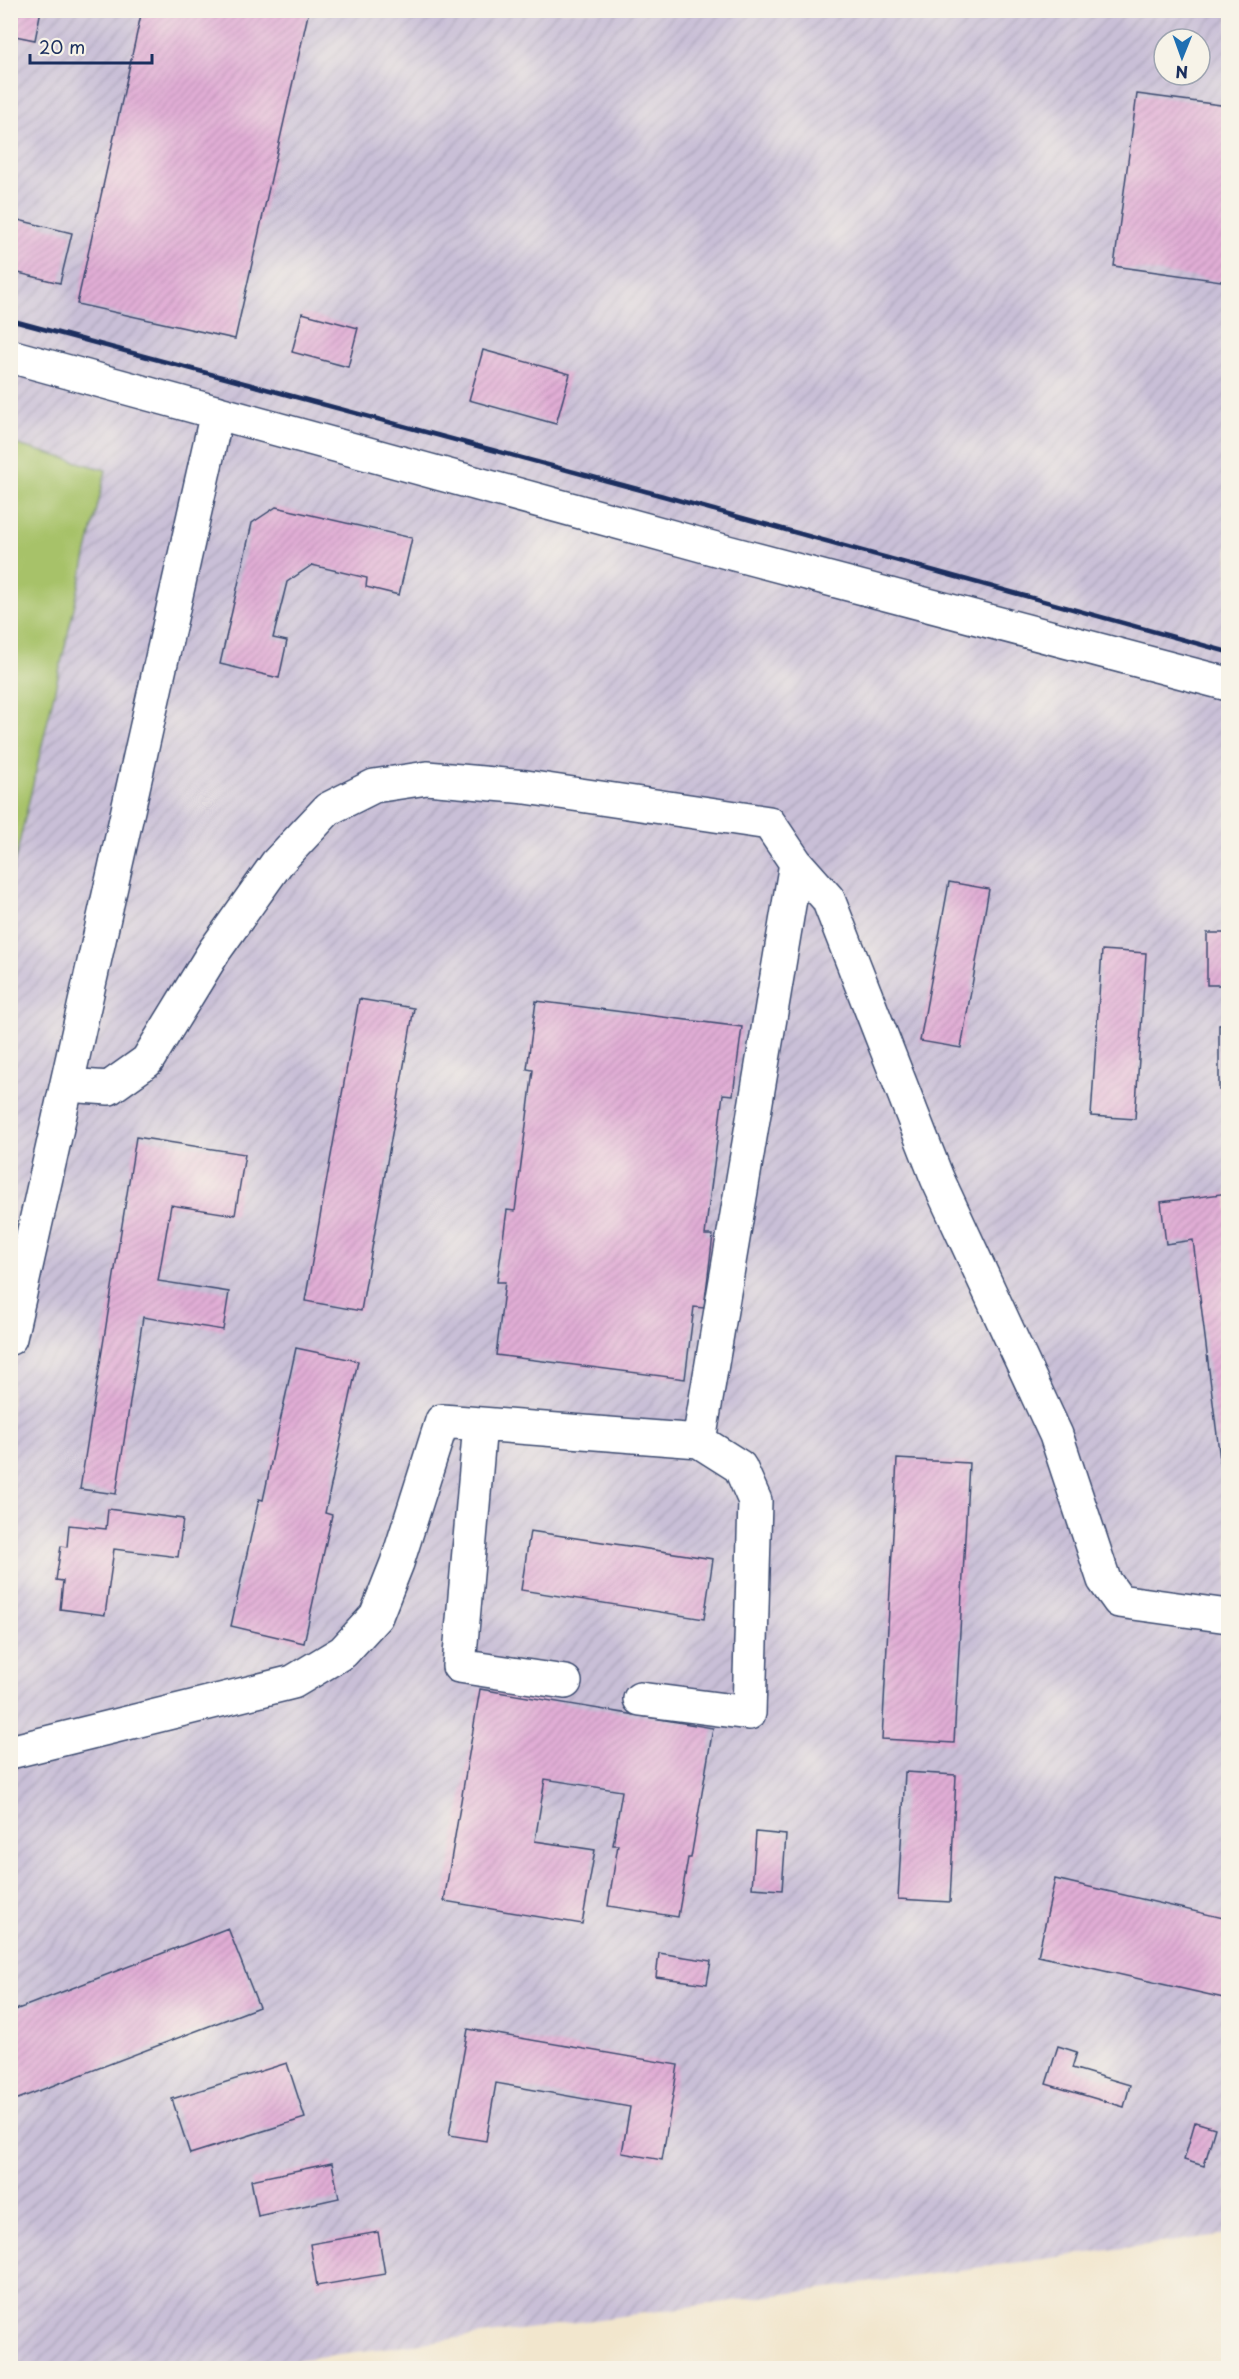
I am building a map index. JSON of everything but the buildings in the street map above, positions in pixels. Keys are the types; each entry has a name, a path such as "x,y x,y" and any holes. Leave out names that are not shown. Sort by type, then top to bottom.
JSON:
{"street":[{"path":"10,356 716,549 1228,684"},
{"path":"10,1338 217,412"},
{"path":"67,1085 109,1088 147,1061 215,950 277,863 328,809 374,786 427,778 515,786 769,823 796,863 828,899 937,1179 1056,1435 1104,1580 1119,1601 1228,1616"},
{"path":"699,1441 796,863"},
{"path":"10,1752 293,1682 343,1652 376,1616 397,1563 442,1421 699,1441 741,1467 755,1501 749,1713 640,1698"},
{"path":"480,1424 459,1666 565,1682"}],"shaded area":[{"path":"11,11 1228,11 1228,2234 237,2368 11,2368"}],"green space":[{"path":"11,443 106,470 12,874 10,873"}],"railway":[{"path":"10,320 656,494 1228,652"}]}
